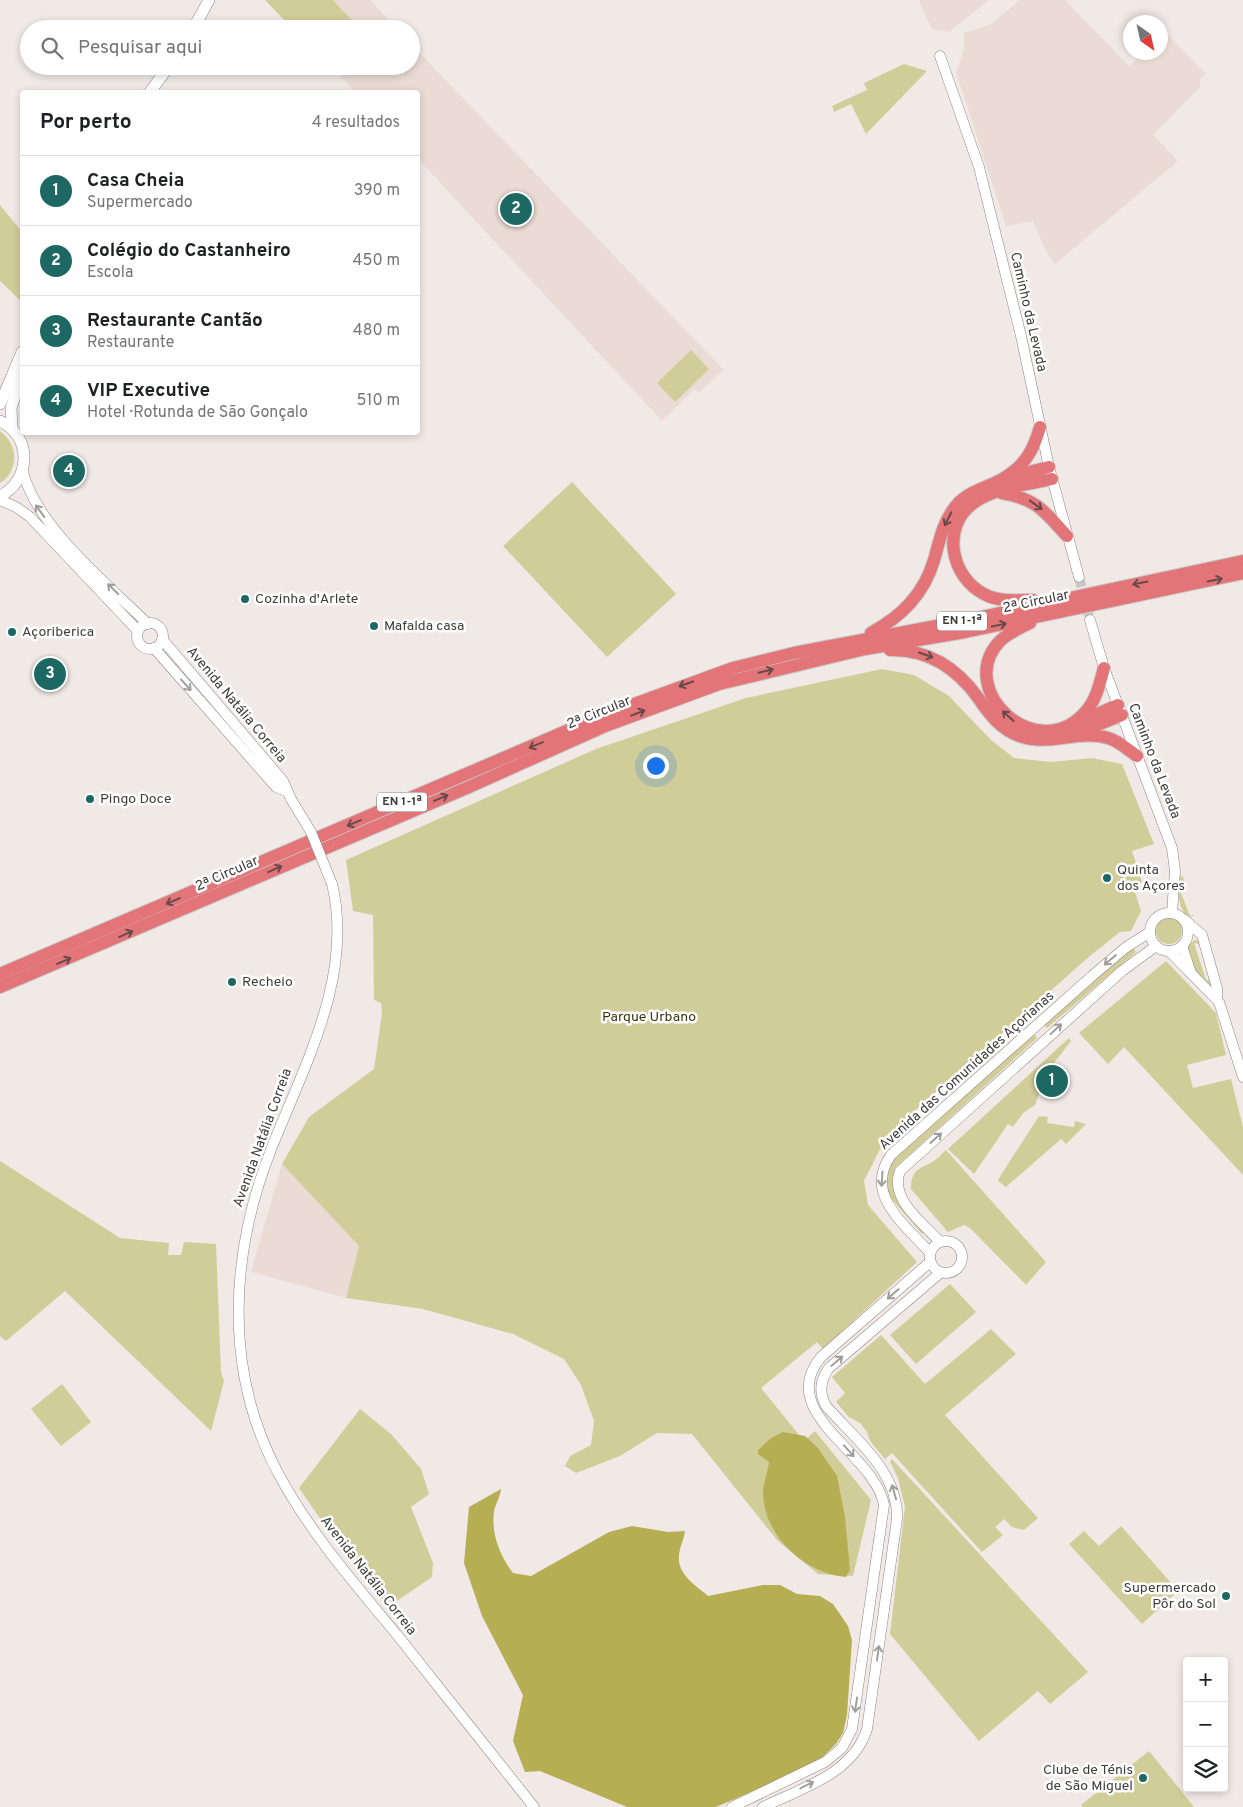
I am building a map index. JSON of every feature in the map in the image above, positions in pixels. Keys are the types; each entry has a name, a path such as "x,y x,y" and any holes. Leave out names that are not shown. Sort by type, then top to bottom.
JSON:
{"highway":[{"path":"1003,479 1028,457 1040,427"},
{"path":"863,644 912,604 924,585 945,523 953,509 966,496 988,484 1003,479 1051,473"},
{"path":"1051,473 995,492 972,504 957,524 953,536 953,548 959,568 975,588 985,595 1061,605"},
{"path":"995,492 1021,496 1036,503 1067,536"},
{"name":"2ª Circular","path":"0,987 43,963 605,726 742,677 863,644 965,632 1061,605 1243,561"},
{"name":"2ª Circular","path":"1061,605 1243,573"},
{"path":"1061,605 1000,641 994,650 988,665 987,680 998,707 1010,718 1034,731 1108,738 1137,756"},
{"path":"863,644 919,653 936,659 957,672 988,713 1003,727 1018,736 1032,740 1062,734 1120,710"},
{"path":"1062,734 1087,710 1094,699 1104,668"},
{"name":"2ª Circular","path":"0,974 43,963"}],"main road":[{"path":"197,20 208,0"},
{"path":"151,90 162,75"},
{"path":"0,404 20,357"},
{"path":"12,428 11,408 20,379"},
{"path":"0,421 12,428 22,444 25,463 16,484 0,496"}],"street":[{"name":"Caminho da Levada","path":"940,56 956,96 979,168 1021,336 1051,473 1079,577"},
{"path":"22,472 27,489 39,510 82,559 148,624 159,627 162,633 162,640 154,648 146,648 140,644 137,638 138,631 148,624"},
{"path":"0,500 30,516 138,631"},
{"name":"Caminho da Levada","path":"1090,620 1104,668 1174,856 1176,871 1172,913"},
{"name":"Avenida Natália Correia","path":"162,640 283,781 288,795 311,832 332,884 337,907 338,940 329,996 312,1046 257,1185 243,1239 237,1294 245,1381 255,1421 278,1475 325,1547 534,1807"},
{"name":"Avenida Natália Correia","path":"154,648 276,787 288,795"},
{"path":"1216,999 1217,988 1202,935 1183,918 1172,913 1157,918 1150,932 1156,946 1169,951 1216,999 1224,1015 1243,1077"},
{"path":"1169,951 1182,946 1188,936 1186,923 1183,918"},
{"name":"Avenida das Comunidades Açorianas","path":"1150,932 1126,948 1092,976 891,1155 882,1174 882,1194 940,1272 947,1274 957,1270 962,1256 955,1244 940,1242 901,1199 897,1189 900,1171 1122,971 1156,946"},
{"path":"1188,936 1202,935"},
{"path":"1182,946 1186,963 1194,978"},
{"path":"732,1807 825,1762 842,1748 852,1729 884,1505 875,1480 814,1409 808,1392 809,1379 821,1357 930,1257 940,1242"},
{"name":"Avenida das Comunidades Açorianas","path":"763,1807 839,1769 851,1758 861,1744 866,1728 896,1529 897,1506 892,1485 885,1472 826,1406 821,1392 823,1377 829,1368 940,1272"}],"shaded area":[{"path":"333,0 370,0 389,20 352,20"},
{"path":"920,0 989,0 949,32 931,27"},
{"path":"1020,0 1065,0 1129,66 1135,60 1168,60 1168,35 1206,74 1200,79 1200,87 1153,135 1178,161 1055,264 1046,251 1033,221 1006,226 956,72 964,50 964,33 991,24"},
{"path":"420,53 724,370 699,392 695,389 662,421 420,161 420,90 353,90 341,77 343,75 420,75"},
{"path":"282,1164 359,1246 346,1298 251,1272"},
{"path":"783,1432 805,1436 818,1448 837,1476 845,1517 850,1570 846,1577 816,1569 802,1560 779,1538 771,1524 765,1509 763,1493 769,1462 758,1454 758,1450 771,1438"},
{"path":"501,1489 494,1512 495,1536 500,1552 513,1573 531,1576 609,1532 632,1526 668,1532 685,1531 679,1555 681,1568 692,1583 708,1596 763,1585 780,1585 797,1594 820,1596 833,1604 848,1626 852,1640 847,1715 843,1733 836,1744 814,1765 716,1807 627,1807 540,1771 525,1772 513,1741 523,1695 482,1616 464,1563 469,1507"}],"green space":[{"path":"265,0 333,0 352,20 284,20"},
{"path":"904,64 927,71 866,134 851,104 834,112 832,106 867,90 864,83"},
{"path":"0,205 20,230 20,300 0,281"},
{"path":"691,350 709,369 675,402 657,383"},
{"path":"0,431 6,436 13,450 14,464 6,478 0,483"},
{"path":"572,482 676,594 607,657 503,546"},
{"name":"Parque Urbano","path":"882,669 914,675 949,696 991,740 1014,758 1051,762 1092,758 1122,764 1154,844 1132,851 1142,882 1134,889 1141,911 1131,931 1120,932 1091,955 900,1124 901,1132 880,1149 864,1181 868,1205 917,1262 823,1349 817,1342 761,1388 804,1441 815,1431 871,1500 853,1576 818,1574 777,1540 692,1434 657,1433 620,1456 576,1473 565,1466 570,1456 591,1445 594,1421 581,1385 564,1359 513,1334 423,1309 346,1298 359,1246 282,1164 309,1117 374,1069 382,1014 381,1003 374,1000 373,915 353,911 346,860 596,749 746,698"},
{"path":"1180,876 1183,877 1186,887 1181,893 1190,916 1194,914 1193,916 1188,917 1180,903"},
{"path":"1169,918 1178,922 1182,931 1178,940 1169,944 1160,940 1156,931 1160,922"},
{"path":"1195,940 1201,944 1194,943 1206,980 1213,981 1215,989 1199,975 1191,964 1188,945"},
{"path":"1133,948 1136,952 1047,1028 1043,1024"},
{"path":"1166,961 1216,1013 1226,1055 1187,1065 1193,1088 1231,1079 1243,1127 1243,1175 1124,1047 1108,1064 1079,1033"},
{"path":"1033,1032 1037,1038 895,1168 893,1179 896,1196 900,1204 925,1231 922,1234 889,1196 885,1179 891,1161"},
{"path":"1069,1038 1071,1041 1047,1072 1035,1105 1023,1113 1013,1127 1008,1124 974,1174 948,1149"},
{"path":"1039,1116 1048,1117 1047,1123 1074,1127 1075,1121 1086,1124 1066,1144 1061,1139 1006,1187 998,1181 999,1178"},
{"path":"946,1150 1046,1262 1026,1285 970,1228 964,1225 948,1232 911,1189 912,1179 916,1172 933,1162"},
{"path":"0,1161 120,1238 169,1243 168,1255 181,1255 184,1242 216,1244 221,1372 224,1381 211,1431 65,1291 6,1341 0,1336"},
{"path":"950,1284 976,1312 916,1364 890,1335"},
{"path":"991,1329 1016,1354 945,1415 1038,1518 1024,1530 1012,1527 1004,1519 995,1527 1003,1535 982,1552 892,1453 885,1459 870,1441 867,1432 860,1423 849,1417 836,1402 845,1393 832,1377 881,1335 925,1384"},
{"path":"62,1384 91,1422 61,1446 31,1409"},
{"path":"360,1409 391,1434 421,1469 429,1494 411,1507 433,1563 432,1577 388,1607 342,1550 299,1488"},
{"path":"892,1459 1088,1672 1050,1704 1038,1691 979,1741 890,1634 905,1507 898,1478 890,1462"},
{"path":"1121,1526 1178,1591 1142,1624 1069,1544 1084,1531 1099,1546"},
{"name":"Clube de Ténis de São Miguel","path":"1149,1751 1194,1807 1083,1807 1081,1805"}],"tunnel":[{"path":"1079,577 1090,620"}],"place":[{"name":"Colégio do Castanheiro","path":"516,209"},
{"name":"VIP Executive","path":"69,471"},
{"name":"Cozinha d'Arlete","path":"245,599"},
{"name":"Mafalda casa","path":"374,626"},
{"name":"Açoriberica","path":"12,632"},
{"name":"Restaurante Cantão","path":"50,674"},
{"name":"Pingo Doce","path":"90,799"},
{"name":"Quinta dos Açores","path":"1107,878"},
{"name":"Recheio","path":"232,982"},
{"name":"Casa Cheia","path":"1052,1081"},
{"name":"Supermercado Pôr do Sol","path":"1226,1596"},
{"name":"Clube de Ténis de São Miguel","path":"1143,1778"}]}
